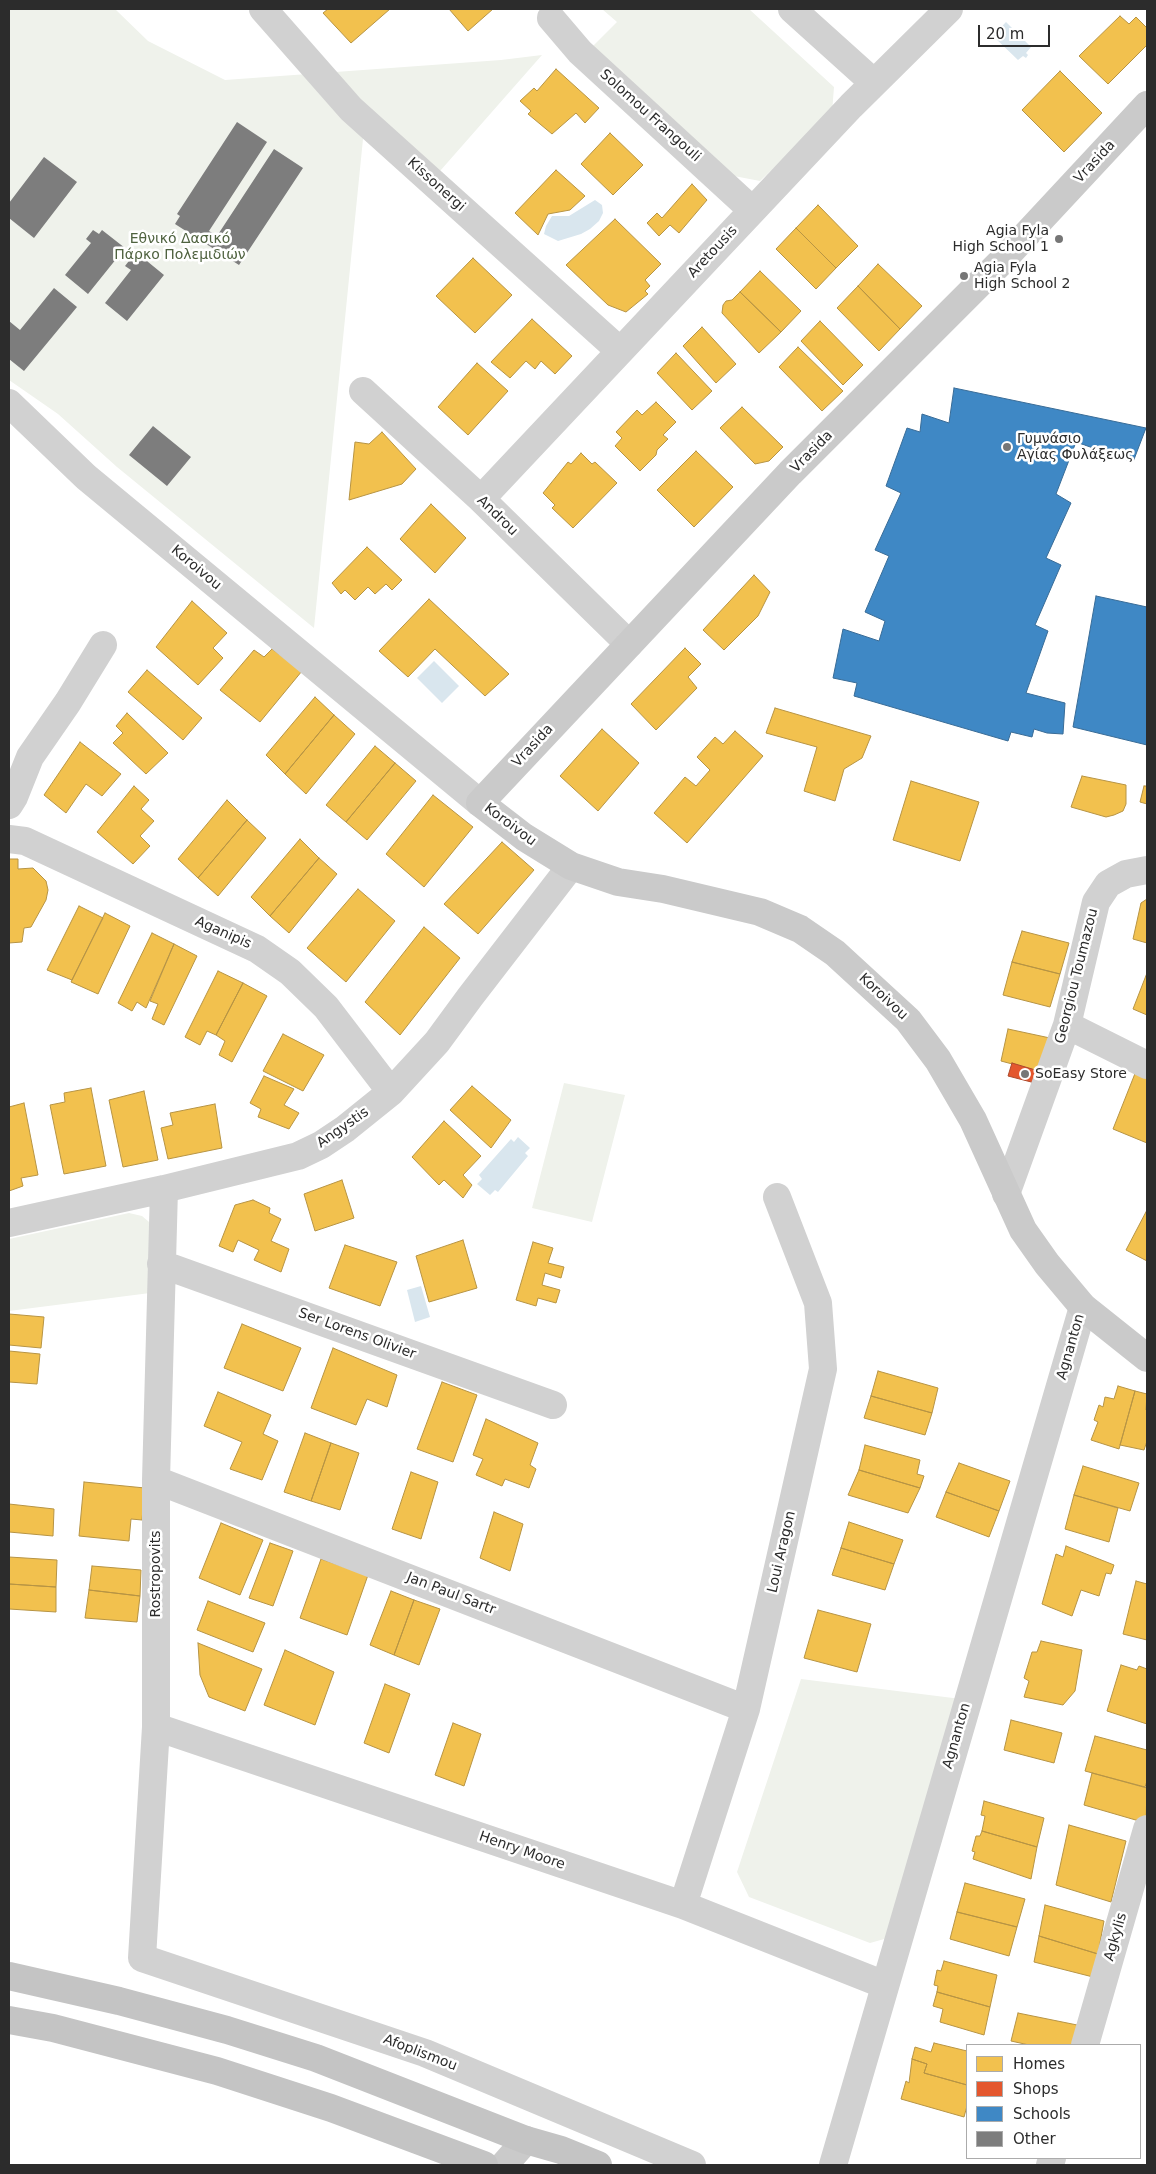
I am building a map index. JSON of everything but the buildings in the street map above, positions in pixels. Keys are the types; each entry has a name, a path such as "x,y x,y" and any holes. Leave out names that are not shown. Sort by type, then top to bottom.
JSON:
{"main road":[{"path":"9,1976 118,2001 236,2032 316,2058 526,2152 561,2150 598,2165"},
{"path":"9,2020 53,2028 218,2071 331,2108 484,2165"},
{"path":"424,2142 440,2165"}],"street":[{"name":"Kissonergi","path":"263,9 351,109 620,351"},
{"path":"792,9 873,82"},
{"name":"Aretousis","path":"481,499 873,82 949,9"},
{"name":"Solomou Frangouli","path":"550,18 580,52 752,210"},
{"name":"Vrasida","path":"480,803 790,474 999,264 1147,105"},
{"name":"Androu","path":"363,391 481,499 629,644"},
{"name":"Koroivou","path":"9,403 86,477 480,803 524,837 571,866 618,882 662,888 760,912 800,929 835,953 908,1020 938,1060 973,1120 1023,1230 1047,1264 1083,1307 1147,1358"},
{"path":"9,805 30,757 68,702 103,645"},
{"name":"Aganipis","path":"9,839 25,841 257,949 290,972 326,1007 391,1092"},
{"name":"Angystis","path":"9,1223 164,1189 298,1156 321,1145 345,1129 391,1092 437,1042 571,866"},
{"name":"Georgiou Toumazou","path":"1006,1194 1067,1025 1096,902 1108,884 1126,874 1147,870"},
{"path":"1067,1025 1147,1065"},
{"name":"Rostropovits","path":"142,1958 156,1727 156,1480 164,1189"},
{"name":"Loui Aragon","path":"683,1905 746,1709 823,1369 818,1303 777,1197"},
{"name":"Ser Lorens Olivier","path":"161,1264 553,1405"},
{"name":"Agnanton","path":"833,2165 1083,1307"},
{"name":"Jan Paul Sartr","path":"156,1480 746,1709"},
{"name":"Henry Moore","path":"156,1727 683,1905 885,1985"},
{"name":"Agkylis","path":"1085,2044 1147,1829"},
{"name":"Afoplismou","path":"142,1958 425,2053 692,2165"},
{"path":"504,2165 526,2152"}],"green space":[{"name":"Εθνικό Δασικό Πάρκο Πολεμιδιών","path":"9,9 115,9 148,41 225,80 501,60 542,55 433,179 365,119 314,628 117,467 58,414 9,380"},
{"path":"602,9 749,9 834,87 832,113 760,181 734,176 592,47 617,22"},
{"path":"564,1083 625,1095 592,1222 532,1208"},
{"path":"129,1213 142,1216 155,1227 150,1293 9,1311 9,1239"},
{"path":"801,1679 961,1699 895,1936 870,1943 749,1897 737,1872"}],"shaded area":[{"path":"1006,22 1031,47 1026,53 1028,55 1026,58 1023,56 1018,60 993,36"},
{"path":"595,200 602,205 603,213 599,221 590,229 581,234 558,241 544,234 552,216 569,216"},
{"path":"434,661 459,686 442,703 417,678"},
{"path":"518,1137 530,1148 525,1153 528,1156 498,1192 495,1190 490,1195 477,1184 482,1179 479,1175 511,1139 514,1142"},
{"path":"421,1286 430,1317 415,1322 407,1290"}],"place":[{"name":"Agia Fyla High School 1","path":"1059,239"},
{"name":"Agia Fyla High School 2","path":"964,276"},
{"name":"Γυμνάσιο Αγίας Φυλάξεως","path":"1007,447"},
{"name":"SoEasy Store","path":"1025,1074"}]}
